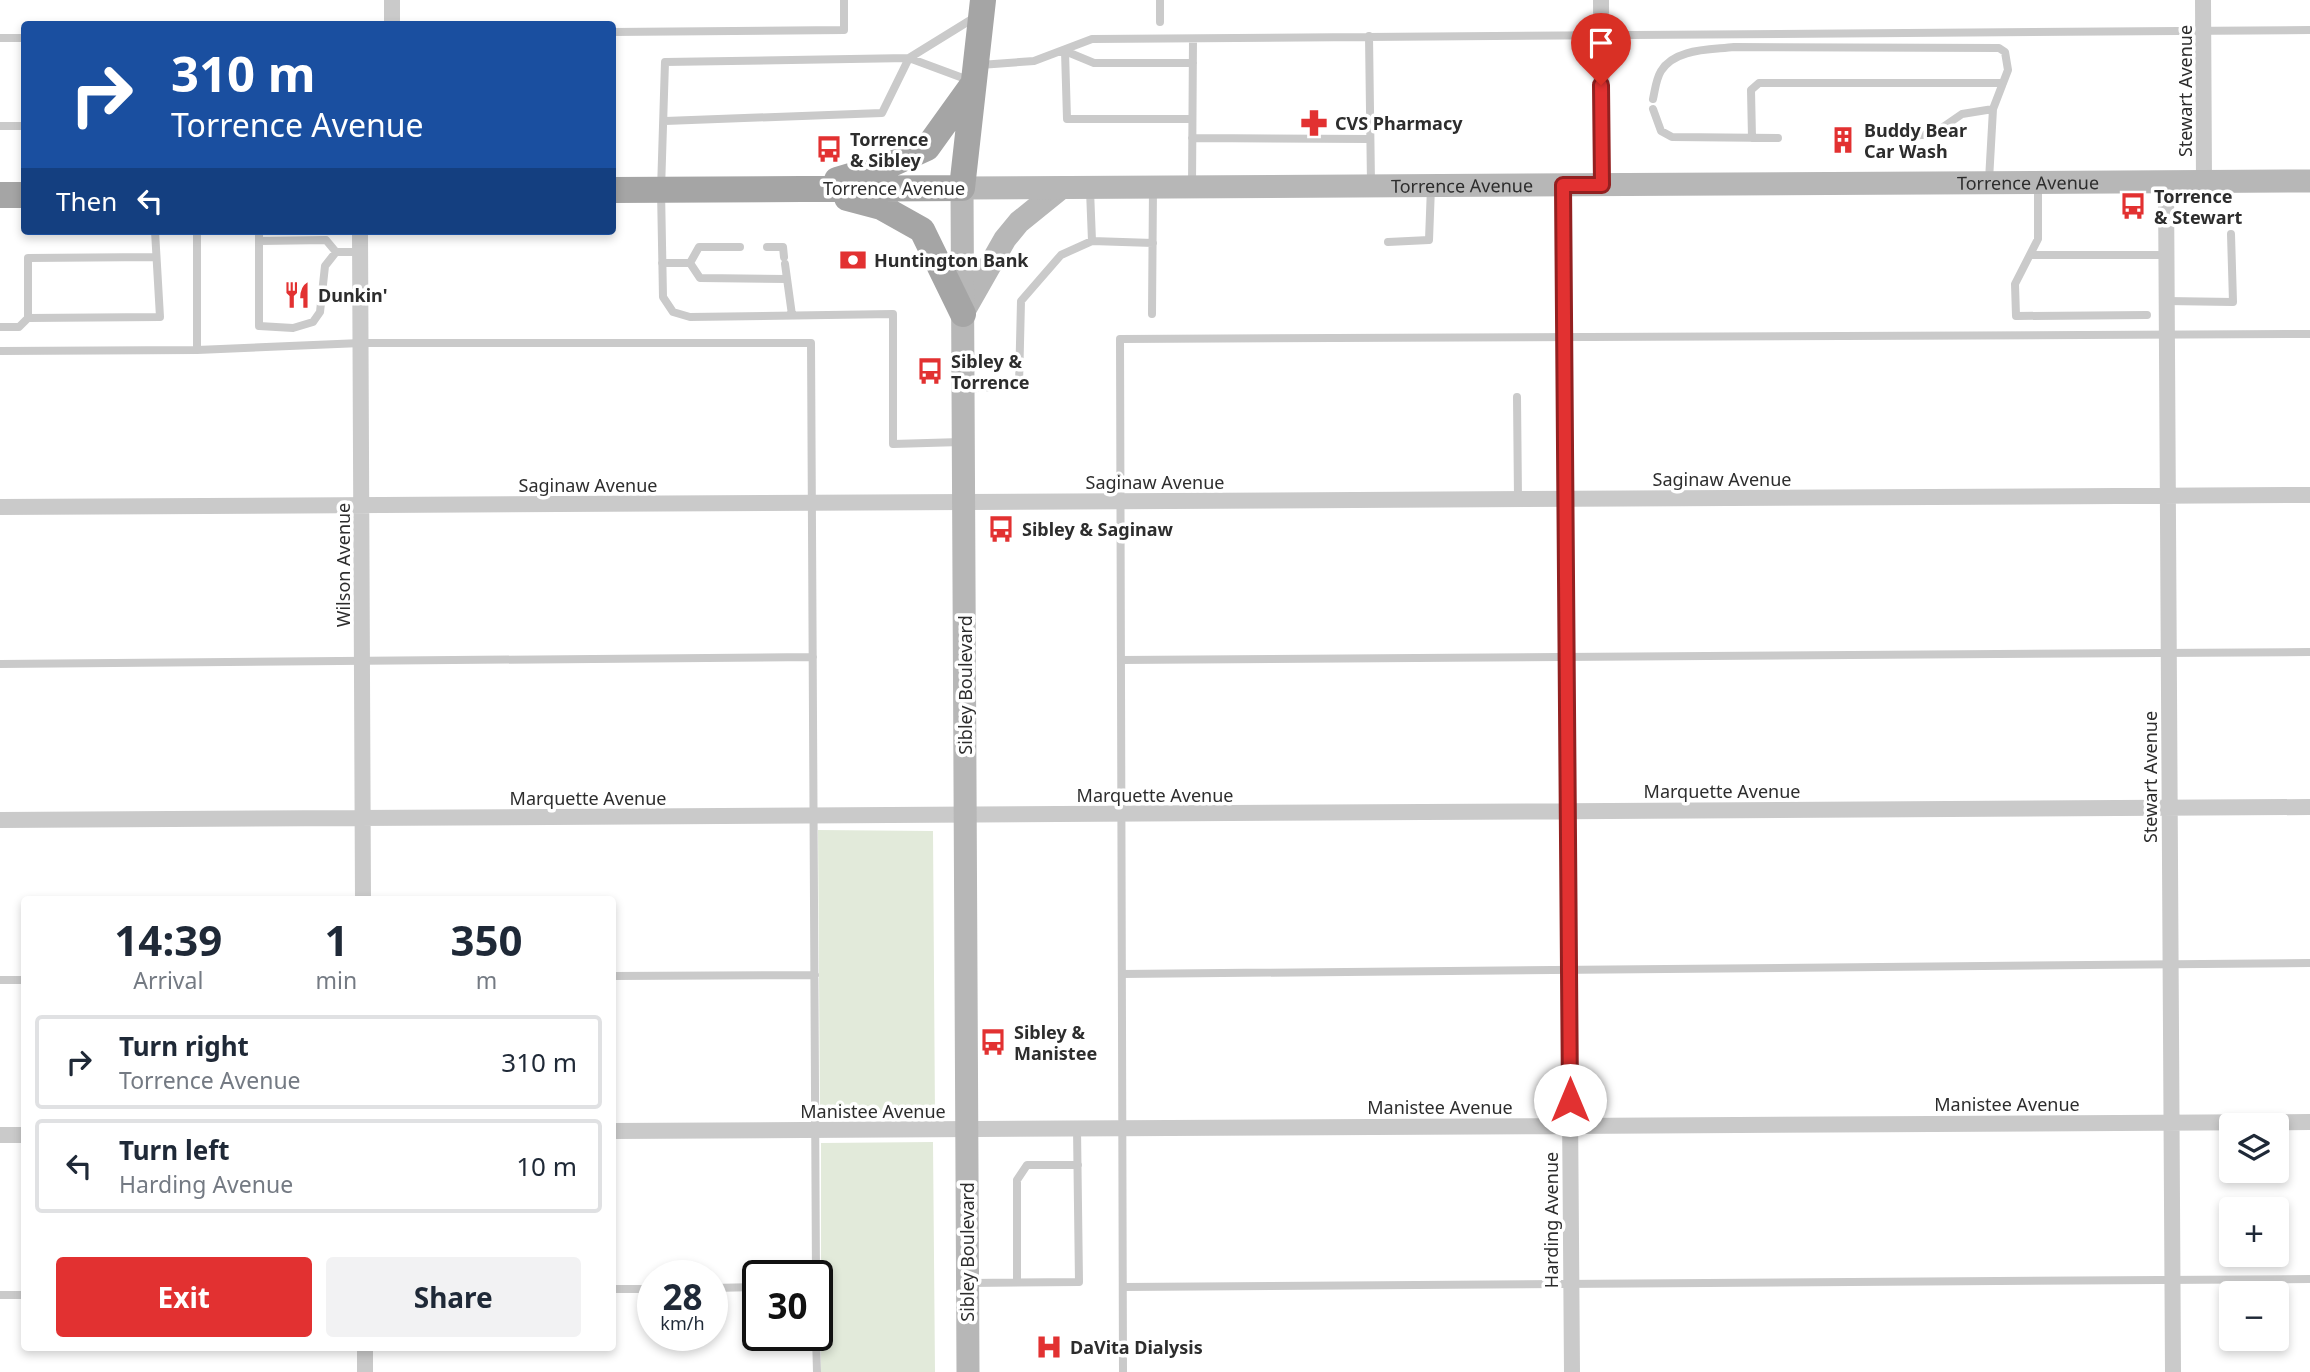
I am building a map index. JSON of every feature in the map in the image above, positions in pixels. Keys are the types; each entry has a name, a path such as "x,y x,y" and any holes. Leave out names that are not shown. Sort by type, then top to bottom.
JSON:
{"main road":[{"name":"Sibley Boulevard","path":"968,1372 962,188 982,7"},
{"path":"808,189 894,163 927,148 976,74"},
{"name":"Torrence Avenue","path":"616,190 2310,181"},
{"path":"963,314 1005,239 1019,222 1062,188"},
{"path":"808,189 881,206 922,230 963,314"},
{"path":"0,195 21,195"}],"street":[{"path":"392,0 392,21"},
{"path":"1601,0 1602,185"},
{"name":"Stewart Avenue","path":"2203,0 2204,182"},
{"name":"Stewart Avenue","path":"2166,182 2173,1372"},
{"name":"Harding Avenue","path":"1563,185 1572,1372"},
{"name":"Wilson Avenue","path":"360,235 363,896"},
{"name":"Saginaw Avenue","path":"0,508 2310,495"},
{"name":"Marquette Avenue","path":"0,820 2310,807"},
{"name":"Manistee Avenue","path":"616,1131 2310,1122"},
{"path":"0,1135 21,1135"},
{"path":"365,1351 365,1372"}],"lane":[{"path":"616,32 844,30 844,0"},
{"path":"1160,0 1160,22"},
{"path":"666,121 881,113 909,58 982,7"},
{"path":"964,442 894,444 893,314 690,317 673,312 663,297 662,263 661,190 666,121 666,62 909,58 976,74 1034,61 1092,39 2310,30"},
{"path":"1368,36 1371,186"},
{"path":"0,38 21,38"},
{"path":"1192,187 1193,39"},
{"path":"1653,99 1661,71 1674,59 1693,52 1734,47 1998,48 2005,52 2008,69 1993,109 1989,183"},
{"path":"1065,51 1094,63 1193,63"},
{"path":"1065,51 1068,119 1192,119"},
{"path":"1752,138 1751,90 1759,83 2003,83"},
{"path":"1653,109 1661,131 1672,137 1778,138"},
{"path":"1910,136 1933,134 1962,114 1993,109"},
{"path":"0,126 21,126"},
{"path":"1192,138 1370,139"},
{"path":"2038,183 2038,239 2015,284 2015,316 2147,315"},
{"path":"1388,242 1429,240 1431,186"},
{"path":"1090,187 1092,241"},
{"path":"1152,314 1153,187"},
{"path":"2166,301 2233,302 2231,234"},
{"path":"0,327 19,327 28,318 160,317 155,235"},
{"path":"197,235 197,350"},
{"path":"259,235 259,326 293,328 313,322 320,312 324,265 337,252 360,252"},
{"path":"259,241 326,240 337,252"},
{"path":"963,389 1019,385 1021,301 1061,255 1092,241 1153,243"},
{"path":"690,263 699,247 740,247"},
{"path":"767,247 783,247 792,315"},
{"path":"2030,255 2166,255"},
{"path":"28,318 28,258 156,257"},
{"path":"662,263 690,263"},
{"path":"690,263 700,278 787,279"},
{"path":"1123,1372 1119,339 2310,334"},
{"path":"0,351 197,350 361,343 810,343 816,1260"},
{"path":"1517,397 1518,499"},
{"path":"1121,660 2310,652"},
{"path":"0,664 814,657"},
{"path":"1122,974 2310,963"},
{"path":"616,976 815,975"},
{"path":"0,980 21,980"},
{"path":"967,1283 1079,1282 1077,1129"},
{"path":"1017,1282 1017,1180 1027,1165 1078,1165"},
{"path":"1123,1287 2310,1279"},
{"path":"616,1289 637,1289"},
{"path":"0,1295 21,1295"},
{"path":"816,1351 817,1372"}],"green space":[{"path":"818,830 933,831 935,1119 820,1120"},
{"path":"933,1142 935,1372 821,1372 821,1351 833,1351 833,1260 821,1260 821,1143"}],"place":[{"name":"CVS Pharmacy","path":"1314,123"},
{"name":"Buddy Bear Car Wash","path":"1843,140"},
{"name":"Torrence & Sibley","path":"829,149"},
{"name":"Torrence & Stewart","path":"2133,206"},
{"name":"Huntington Bank","path":"853,260"},
{"name":"Dunkin'","path":"297,295"},
{"name":"Sibley & Torrence","path":"930,371"},
{"name":"Sibley & Saginaw","path":"1001,529"},
{"name":"Sibley & Manistee","path":"993,1042"},
{"name":"DaVita Dialysis","path":"1049,1347"}],"route":[{"path":"1570,1100 1563,185 1602,185 1601,85"}]}
